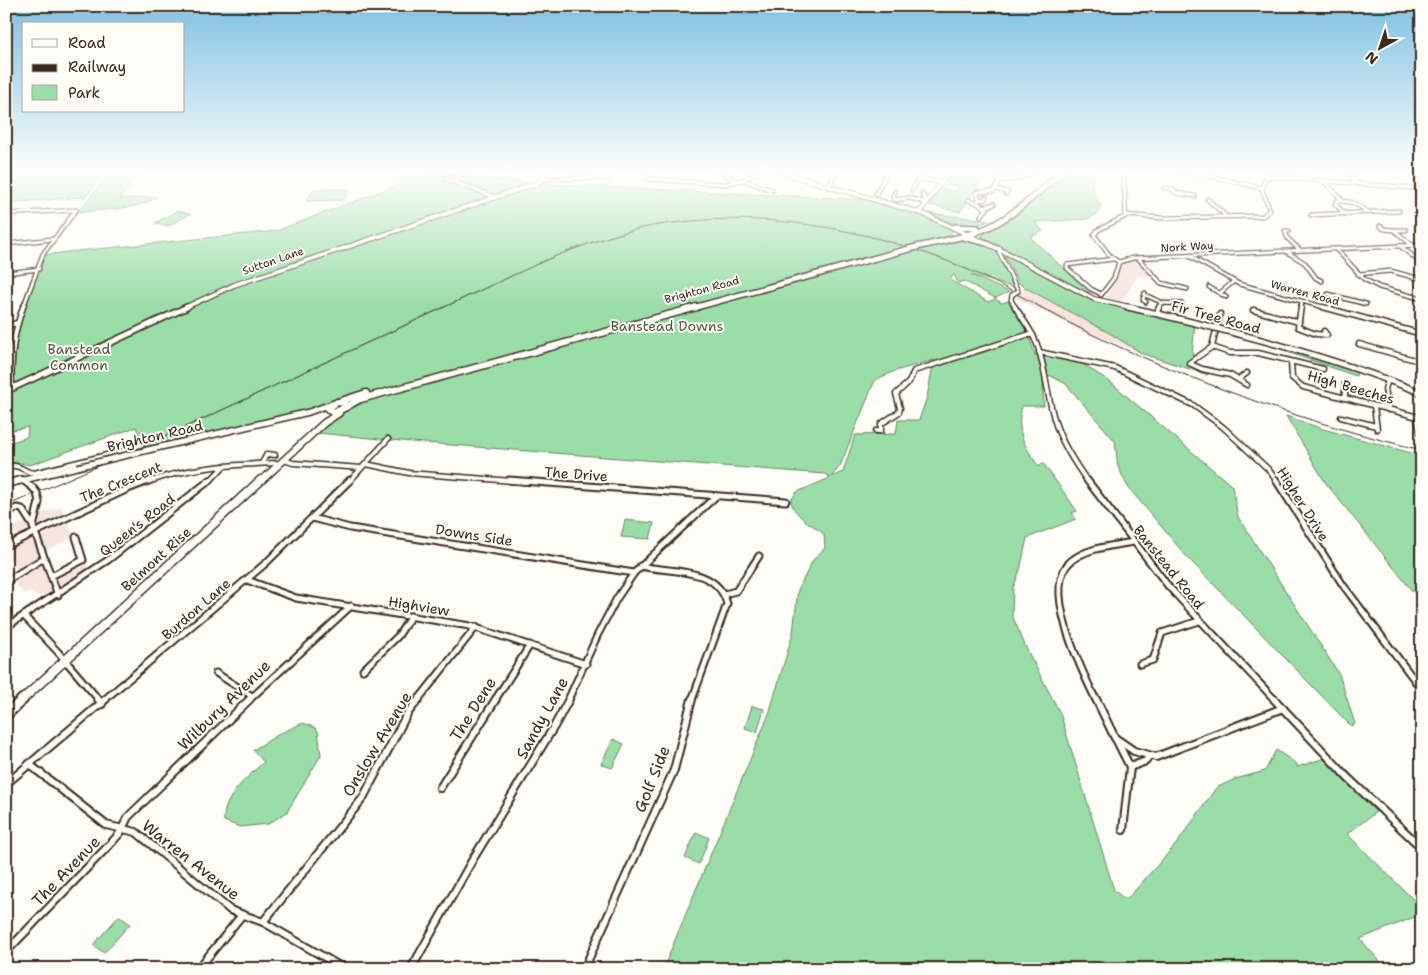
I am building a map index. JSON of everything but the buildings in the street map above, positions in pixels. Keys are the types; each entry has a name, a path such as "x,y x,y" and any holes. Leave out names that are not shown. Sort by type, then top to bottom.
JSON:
{"highway":[{"name":"Brighton Road","path":"992,223 1002,216"},
{"name":"Brighton Road","path":"335,403 548,342 967,233 980,229 1006,216"},
{"path":"951,236 956,232 956,228 980,229 980,238"},
{"name":"Brighton Road","path":"914,246 960,237 967,233"},
{"path":"960,237 987,243"},
{"name":"Brighton Road","path":"343,409 361,398 902,249"},
{"path":"335,403 344,403 343,409 330,411 329,407 335,403"},
{"name":"Belmont Rise","path":"6,715 324,423 343,409"},
{"name":"Belmont Rise","path":"324,423 330,411"}],"main road":[{"name":"Sutton Lane","path":"8,390 234,285 440,216"},
{"path":"928,216 967,233"},
{"name":"Fir Tree Road","path":"967,233 980,238 1081,293 1100,301 1157,313 1216,331 1306,353 1422,393"},
{"name":"Fir Tree Road","path":"967,233 999,249"},
{"name":"Brighton Road","path":"6,484 309,412 335,403"},
{"name":"Brighton Road","path":"309,412 330,411"}],"street":[{"path":"6,418 8,390 12,387 9,371 18,323 43,254 72,216"},
{"path":"1100,301 1102,294 1114,278 1119,262 1113,259 1094,235 1096,231 1125,216"},
{"path":"1132,216 1163,218 1215,216"},
{"path":"1230,216 1252,218 1262,216"},
{"path":"1380,226 1384,229 1406,230"},
{"path":"1394,230 1412,245"},
{"path":"1289,231 1285,231 1286,236 1300,250"},
{"path":"6,244 53,239"},
{"path":"1399,245 1420,261"},
{"name":"Nork Way","path":"1119,262 1124,259 1138,258 1422,245"},
{"path":"1336,248 1358,274 1379,287 1422,299"},
{"name":"Banstead Road","path":"999,249 1018,288 1012,295 1011,300 1032,335 1039,352 1051,412 1059,435 1073,461 1133,542 1199,621 1348,778 1422,848"},
{"path":"1286,251 1305,263 1316,278"},
{"name":"Warren Road","path":"1189,256 1232,282 1419,334"},
{"path":"1138,258 1161,283 1187,289"},
{"path":"1102,294 1089,288 1067,268 1067,265 1113,259"},
{"path":"6,273 38,269"},
{"path":"1358,274 1391,271 1417,278"},
{"path":"1310,278 1322,280"},
{"path":"1220,293 1232,282"},
{"path":"1209,287 1226,297"},
{"path":"1146,302 1143,300 1145,293 1161,302 1182,304"},
{"path":"1328,294 1366,304"},
{"path":"1330,308 1331,300 1335,296"},
{"path":"1302,301 1298,326 1332,336"},
{"path":"1157,313 1161,302"},
{"path":"1253,310 1299,322"},
{"path":"1220,314 1212,347 1189,363 1202,369 1230,375 1247,385"},
{"path":"6,326 18,323"},
{"path":"1419,334 1418,341 1422,349"},
{"path":"876,432 881,431 881,424 899,412 900,408 896,394 909,382 914,372 1032,335"},
{"path":"1359,344 1422,362"},
{"path":"1212,347 1230,353 1258,353 1324,369"},
{"name":"Higher Drive","path":"1039,352 1115,368 1193,405 1223,427 1269,470 1347,591 1422,690"},
{"name":"High Beeches","path":"1290,362 1292,378 1305,388 1419,417"},
{"path":"1239,379 1247,374"},
{"path":"1388,380 1385,389 1389,410"},
{"path":"1345,384 1345,398"},
{"path":"1341,417 1377,428 1374,406"},
{"path":"1415,435 1421,437 1419,417"},
{"name":"Burdon Lane","path":"6,784 247,580 366,464 388,439"},
{"path":"6,466 16,464 30,473 34,473 127,450"},
{"path":"262,463 268,454 275,455"},
{"name":"The Crescent","path":"6,546 34,530 122,492 157,478 185,471 282,462 361,468"},
{"name":"The Drive","path":"366,464 410,473 786,500"},
{"name":"Queen's Road","path":"6,627 137,540 203,487 224,466"},
{"path":"22,480 34,488 37,493 38,502 34,530"},
{"name":"Sandy Lane","path":"411,969 473,860 543,747 586,664 607,615 634,573 716,496"},
{"path":"6,512 17,508 22,509 34,530 58,594"},
{"name":"Downs Side","path":"312,518 350,528 634,573"},
{"path":"51,576 83,560 76,536"},
{"path":"1123,830 1130,767 1089,685 1069,637 1061,603 1061,577 1070,562 1083,555 1100,549 1133,542"},
{"path":"640,566 708,579 716,583 724,594 736,591 759,556"},
{"path":"6,581 44,558"},
{"name":"Highview","path":"247,580 285,596 476,627 586,664"},
{"name":"Golf Side","path":"584,969 674,770 693,696 727,604 724,594"},
{"name":"Wilbury Avenue","path":"122,829 128,817 252,696 351,606"},
{"path":"24,616 102,704"},
{"path":"362,670 398,636 411,616"},
{"path":"1140,664 1154,660 1162,633 1199,621"},
{"name":"Onslow Avenue","path":"263,922 363,798 407,714 476,627"},
{"name":"The Dene","path":"440,788 530,645"},
{"path":"216,673 252,696"},
{"path":"1116,738 1149,756 1156,757 1283,708"},
{"path":"1130,767 1146,761 1149,756"},
{"name":"Warren Avenue","path":"29,764 106,825 116,829 136,832 230,910 263,922 345,969"},
{"name":"The Avenue","path":"6,952 113,842 122,829"},
{"path":"198,969 242,915"}],"shaded area":[{"path":"1138,259 1156,278 1138,276 1120,303 1105,299 1117,280 1121,266 1127,260"},
{"path":"1026,288 1111,334 1143,354 1093,334 1089,335 1014,297"},
{"path":"61,507 74,537 38,554 39,559 49,578 84,561 89,573 52,593 46,600 31,591 25,594 13,581 21,576 6,552 6,546 19,541 12,528 40,514"}],"green space":[{"path":"169,216 187,216 168,226 155,223"},
{"path":"317,216 921,216 952,228 953,230 950,234 979,242 996,250 1016,288 971,275 1009,292 995,298 964,281 958,283 954,274 950,280 988,302 995,299 1002,303 1008,301 1028,334 1035,355 1081,363 1109,381 1232,486 1238,517 1339,674 1355,724 1351,726 1187,557 1128,487 1118,467 1115,441 1066,384 1051,376 1044,375 1044,406 1022,406 1020,415 1021,431 1029,453 1039,467 1043,463 1077,511 1072,513 1076,519 1027,538 1020,570 1013,588 1012,615 1027,650 1060,713 1114,890 1123,898 1129,897 1178,842 1216,788 1235,779 1265,771 1276,750 1297,764 1297,767 1325,758 1376,812 1347,834 1422,908 1422,914 1360,939 1387,969 663,969 769,714 793,633 798,590 813,560 825,548 824,534 799,515 791,500 797,492 830,478 825,474 318,433 352,403 342,397 312,409 137,450 144,446 136,427 30,465 16,462 7,464 6,444 27,437 28,427 8,431 13,390 17,387 14,382 17,323 42,258 46,255 67,252 276,231","holes":["934,360 927,397 919,420 898,420 896,434 855,435 843,472 831,477 840,466 875,380 895,371"]},
{"path":"933,216 989,220 973,226 950,222"},
{"path":"1009,216 1094,216 1087,219 1035,222 1043,231 1030,237 1094,297 981,236"},
{"path":"1004,254 1081,295 1108,304 1195,324 1192,354 1195,356 1188,364 1208,373 1208,375 1143,354 1111,334 1026,288 1019,283"},
{"path":"1288,349 1357,370 1356,376 1287,352"},
{"path":"1286,416 1323,429 1422,456 1422,603 1325,482"},
{"path":"625,520 654,523 650,539 621,537"},
{"path":"752,706 764,709 757,732 745,728"},
{"path":"303,723 314,727 318,731 321,755 287,812 268,824 240,827 224,821 224,812 227,804 237,788 264,762 253,750 281,733"},
{"path":"613,739 624,744 612,768 601,764"},
{"path":"696,832 709,838 699,864 685,858"},
{"path":"119,916 130,924 104,953 93,945"}],"railway":[{"path":"6,506 153,442 546,260 612,236 652,226 730,219 810,225 888,241 925,253 981,275 1106,341 1183,374 1301,417 1422,450"}],"park label":[{"name":"Banstead Downs","path":"667,326"},
{"name":"Banstead Common","path":"79,358"}]}
